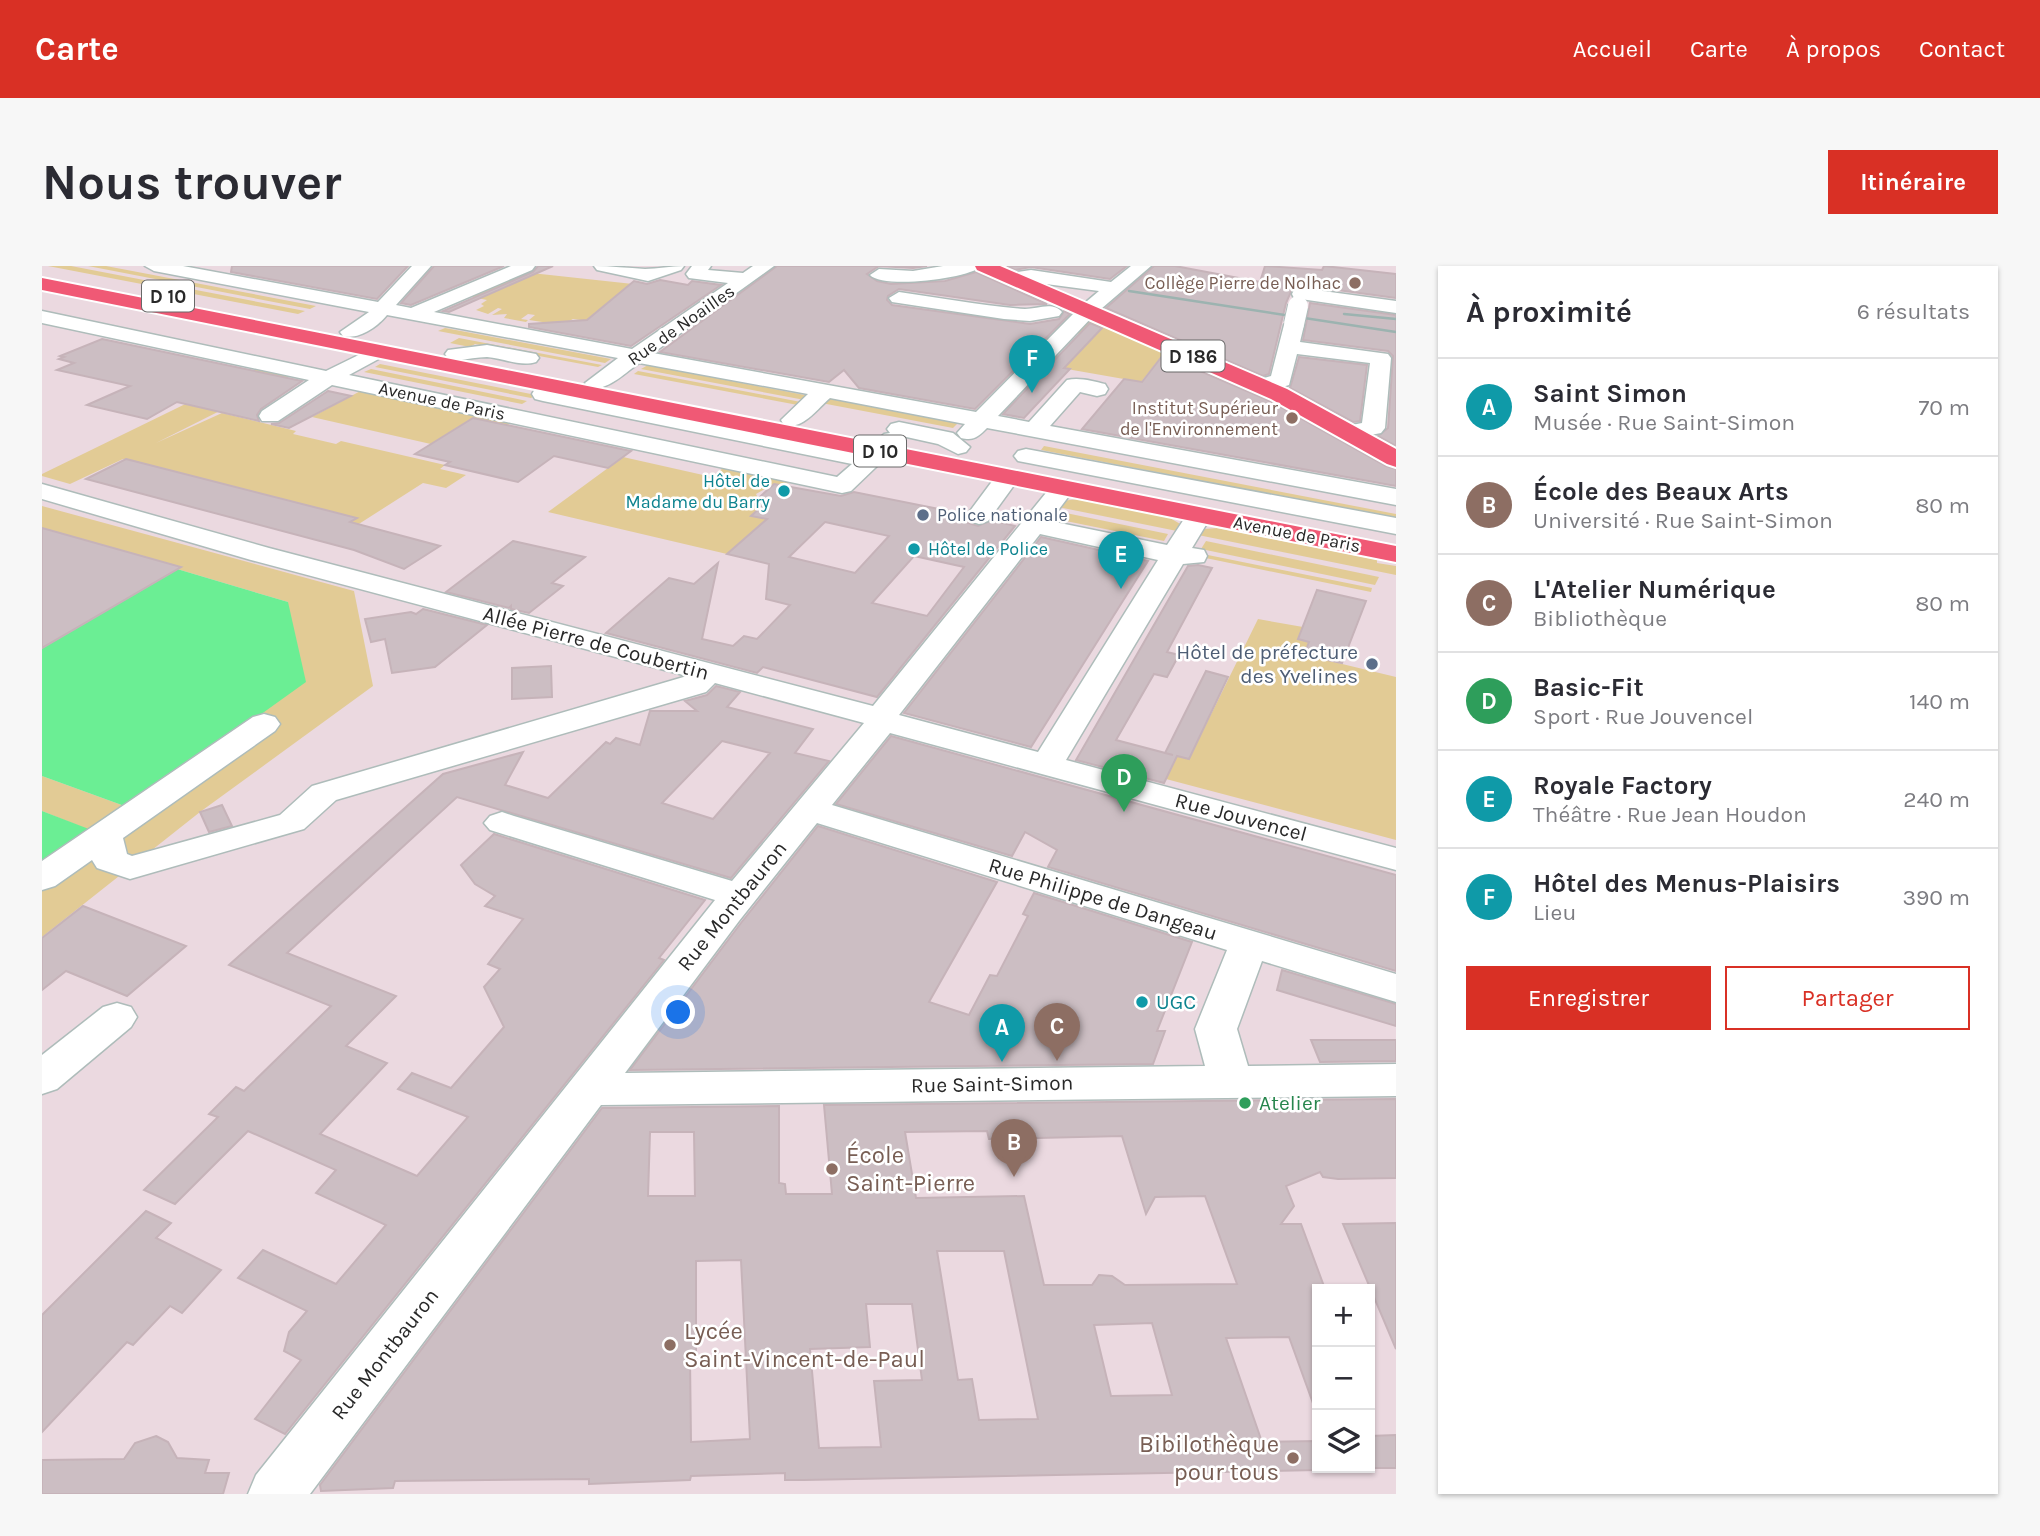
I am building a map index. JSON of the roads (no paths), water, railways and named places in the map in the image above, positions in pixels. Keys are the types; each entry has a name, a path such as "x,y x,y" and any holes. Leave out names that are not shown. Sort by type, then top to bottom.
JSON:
{"main road":[{"name":"Avenue de Paris","path":"42,272 330,334 790,412 880,444"},
{"name":"D 186","path":"982,277 1013,279 1068,310 1262,386 1396,459"},
{"name":"Avenue de Paris","path":"42,284 286,332 330,334 379,351 551,381 594,379 687,418 951,454 1018,466 1069,482 1203,508 1396,554"},
{"name":"Avenue de Paris","path":"1203,508 1396,537"}],"street":[{"path":"154,266 1396,497"},
{"path":"330,334 372,320 422,266"},
{"path":"416,313 526,266"},
{"path":"603,266 648,275 675,266"},
{"path":"702,266 695,274 746,279"},
{"name":"Rue de Noailles","path":"594,379 638,355 765,266"},
{"path":"879,275 914,277 972,266"},
{"path":"899,298 1030,316 1068,310 1115,288 1142,266"},
{"path":"1013,279 1031,275 1115,288"},
{"path":"1262,386 1281,380 1300,300 1396,292"},
{"path":"1337,299 1396,307"},
{"path":"951,454 1068,310"},
{"path":"138,337 192,314"},
{"name":"Avenue de Paris","path":"42,317 842,486 880,444"},
{"path":"234,356 286,332"},
{"path":"1289,347 1381,358 1373,428 1350,432"},
{"path":"270,416 312,387 379,351"},
{"path":"455,354 487,351 551,381 687,418"},
{"path":"594,379 638,379"},
{"path":"509,415 551,381"},
{"path":"979,516 1075,385 1087,386"},
{"path":"790,412 826,390"},
{"path":"790,412 828,416"},
{"path":"651,445 687,418"},
{"path":"1018,466 1396,526"},
{"path":"713,483 731,469 765,476 771,471"},
{"name":"Rue Montbauron","path":"276,1494 739,895 884,718 883,714 1069,482"},
{"name":"Allée Pierre de Coubertin","path":"53,494 83,505 309,566 884,718"},
{"path":"1047,764 1184,556 1203,508"},
{"path":"1034,525 1184,556"},
{"path":"104,833 110,860 130,868 292,822 324,793 695,685 693,668 620,685"},
{"name":"Rue Jouvencel","path":"884,718 887,722 985,740 1047,764 1396,859"},
{"path":"42,878 264,724"},
{"name":"Rue Philippe de Dangeau","path":"810,810 1396,988"},
{"path":"502,823 739,895"},
{"path":"1231,1082 1216,1029 1249,943"},
{"path":"42,1078 117,1017"},
{"name":"Rue Saint-Simon","path":"589,1089 1396,1080"}],"railway":[{"path":"1129,291 1396,332"},
{"path":"1344,314 1396,319"}],"place":[{"name":"Collège Pierre de Nolhac","path":"1355,283"},
{"name":"Hôtel des Menus-Plaisirs","path":"1032,393"},
{"name":"Institut Supérieur de l'Environnement","path":"1292,418"},
{"name":"Hôtel de Madame du Barry","path":"784,491"},
{"name":"Police nationale","path":"923,515"},
{"name":"Hôtel de Police","path":"914,549"},
{"name":"Royale Factory","path":"1121,589"},
{"name":"Hôtel de préfecture des Yvelines","path":"1372,664"},
{"name":"Basic-Fit","path":"1124,812"},
{"name":"UGC","path":"1142,1002"},
{"name":"L'Atelier Numérique","path":"1057,1061"},
{"name":"Saint Simon","path":"1002,1062"},
{"name":"Atelier","path":"1245,1103"},
{"name":"École Saint-Pierre","path":"832,1169"},
{"name":"École des Beaux Arts","path":"1014,1177"},
{"name":"Lycée Saint-Vincent-de-Paul","path":"670,1345"},
{"name":"Bibilothèque pour tous","path":"1293,1458"}]}
